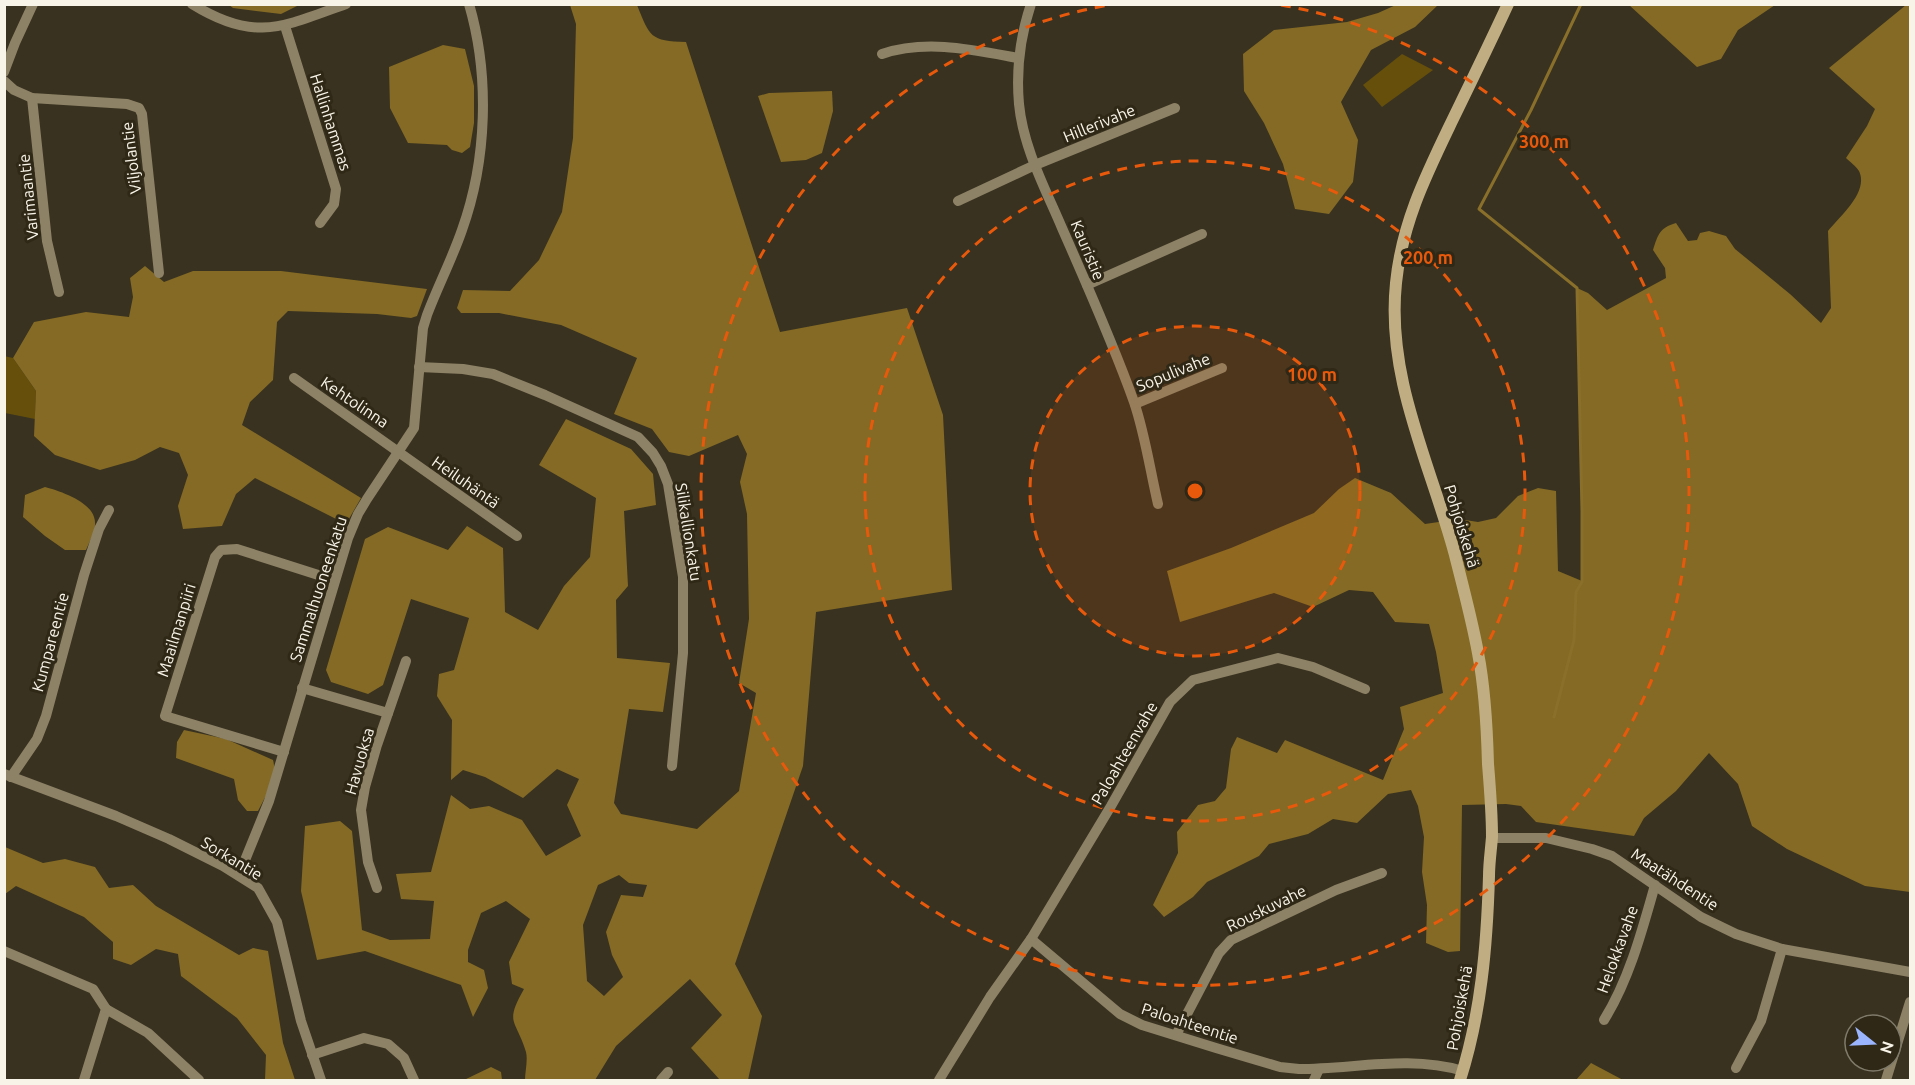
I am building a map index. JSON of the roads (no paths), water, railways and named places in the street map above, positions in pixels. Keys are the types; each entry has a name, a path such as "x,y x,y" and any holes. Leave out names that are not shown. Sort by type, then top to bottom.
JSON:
{"main road":[{"name":"Pohjoiskehä","path":"1462,1076 1478,1009 1483,973 1492,838 1486,721 1479,654 1454,552 1406,401 1398,364 1394,322 1396,285 1407,224 1430,166 1508,4"}],"street":[{"path":"4,72 33,4"},
{"path":"192,4 211,16 246,27 263,29 285,26 346,4"},
{"name":"Sammalhuoneenkatu","path":"239,875 269,801 334,580 358,514 414,428 421,344 427,315 462,231 476,179 483,99 480,55 475,23 469,4"},
{"name":"Kauristie","path":"1031,4 1018,58 1019,104 1024,130 1035,165 1087,285 1134,404 1158,504"},
{"name":"Hallinhammas","path":"285,26 336,189 334,204 320,223"},
{"path":"882,54 902,47 921,46 969,49 1018,58"},
{"name":"Viljolantie","path":"4,81 14,90 32,98 127,104 139,108 142,114 159,273"},
{"name":"Varimaantie","path":"32,98 47,241 59,292"},
{"name":"Hillerivahe","path":"958,201 1035,165 1175,108"},
{"path":"1087,285 1202,234"},
{"name":"Silikallionkatu","path":"419,367 464,369 493,374 638,437 653,453 668,484 683,577 683,652 672,766"},
{"name":"Sopulivahe","path":"1134,404 1222,368"},
{"name":"Kehtolinna","path":"294,378 399,451"},
{"name":"Heiluhäntä","path":"399,451 517,536"},
{"name":"Kumpareentie","path":"8,775 37,739 46,716 84,575 99,529 109,510"},
{"name":"Maailmanpiiri","path":"284,752 165,716 215,557 221,550 237,549 334,580"},
{"name":"Paloahteenvahe","path":"1031,939 1170,702 1193,680 1278,658 1313,667 1365,689"},
{"name":"Havuoksa","path":"377,888 368,862 361,810 365,787 406,661"},
{"name":"Havuoksa","path":"302,688 388,713"},
{"name":"Sorkantie","path":"8,775 116,816 178,844 239,875 258,888 277,922 301,1021 321,1080"},
{"name":"Maatähdentie","path":"1492,838 1546,838 1592,849 1612,856 1710,921 1736,934 1782,949 1911,972"},
{"name":"Rouskuvahe","path":"1176,1035 1219,953 1231,940 1336,890 1382,873"},
{"name":"Helokkavahe","path":"1604,1020 1624,982 1655,885"},
{"path":"939,1080 990,997 1031,939"},
{"name":"Paloahteentie","path":"1031,939 1120,1014 1142,1025 1280,1067 1319,1069 1409,1063 1441,1064 1462,1076"},
{"path":"1736,1068 1761,1021 1782,949"},
{"path":"4,951 93,989 106,1009 148,1033 199,1080"},
{"path":"1886,1080 1911,1002"},
{"path":"84,1080 106,1009"},
{"path":"312,1055 364,1038 388,1044 405,1058 414,1080"},
{"path":"1314,1080 1319,1069"}],"waterway":[{"path":"1554,717 1574,640 1576,592 1582,582 1577,288 1479,209 1531,110 1581,4"}]}
